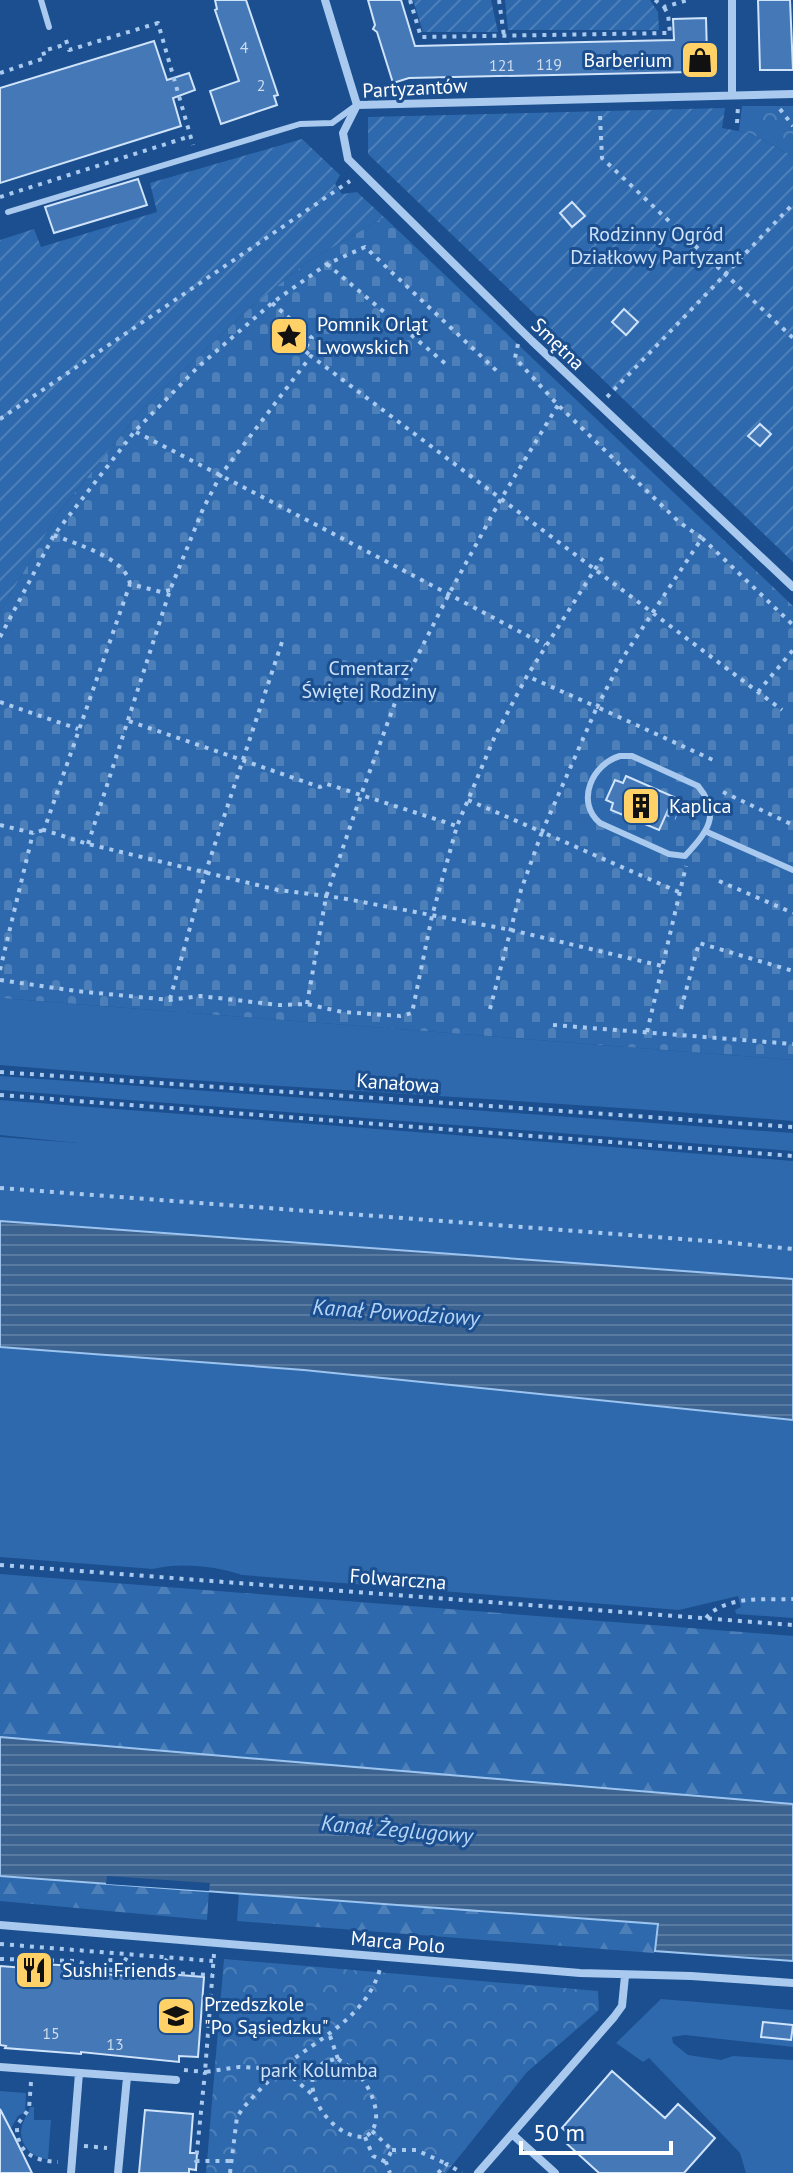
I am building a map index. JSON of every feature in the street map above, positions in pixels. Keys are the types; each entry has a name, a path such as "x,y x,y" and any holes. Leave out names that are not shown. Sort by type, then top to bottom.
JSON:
{"street":[{"path":"325,0 357,105"},
{"path":"732,0 732,94"},
{"name":"Partyzantów","path":"357,105 793,94"},
{"name":"Smętna","path":"357,105 343,133 348,159 599,404 793,587"},
{"name":"Marca Polo","path":"0,1925 625,1976 691,1976 793,1983"},
{"path":"478,2173 614,2017 622,2006 625,1976"},
{"path":"0,2067 176,2080"},
{"path":"72,2168 79,2073"},
{"path":"118,2173 127,2077"},
{"path":"512,2134 555,2173"}],"lane":[{"path":"41,0 49,27"},
{"name":"Partyzantów","path":"8,212 300,124 332,123 357,105"},
{"path":"632,756 698,786 711,807 707,832 685,856 669,854 600,823 593,817 587,799 592,780 614,758 632,756"},
{"path":"707,832 793,870"}],"path":[{"path":"410,0 421,37 670,33 668,14 655,0"},
{"path":"499,0 504,36"},
{"path":"664,7 688,0"},
{"path":"0,73 45,58 43,51 67,42 69,50 158,23 196,154"},
{"path":"775,94 776,102 793,126"},
{"path":"600,116 602,158 793,338"},
{"path":"0,197 191,136"},
{"path":"0,419 361,172"},
{"path":"599,404 793,204"},
{"path":"0,637 54,535 135,431 219,347 272,303 327,264 365,247 499,373"},
{"path":"327,264 447,365"},
{"path":"272,303 312,338 304,350 311,356 782,710"},
{"path":"88,844 170,590 203,509 220,476 311,356"},
{"path":"515,358 558,405 679,522 702,538 793,625"},
{"path":"307,1004 326,897 399,692 501,499 558,405"},
{"path":"135,431 545,645"},
{"path":"44,830 130,584 129,574 120,564 54,535"},
{"path":"527,676 597,707 622,659 702,538"},
{"path":"0,980 170,1000 200,996 268,1004 307,1004 342,1012 400,1016 412,1013 432,916 457,826 495,736 527,676 604,555"},
{"path":"130,584 161,592 170,590"},
{"path":"170,1000 205,874 283,639"},
{"path":"758,692 793,650"},
{"path":"0,702 78,729"},
{"path":"129,721 320,787 327,784 457,826"},
{"path":"723,792 793,825"},
{"path":"666,814 676,818"},
{"path":"0,825 33,833 44,830 88,844 278,890 304,891 511,930 662,966"},
{"path":"490,1009 521,890 542,832 681,893"},
{"path":"0,970 33,833"},
{"path":"647,1032 686,874 685,856"},
{"path":"719,881 793,913"},
{"path":"681,1009 699,943 793,971"},
{"path":"553,1025 793,1044"},
{"name":"Kanałowa","path":"0,1072 793,1127"},
{"path":"0,1095 793,1156"},
{"path":"0,1188 793,1249"},
{"name":"Folwarczna","path":"0,1565 793,1625"},
{"path":"706,1618 715,1607 740,1601 793,1599"},
{"path":"0,1944 213,1961"},
{"path":"110,1952 111,1970"},
{"path":"214,1952 196,2161 231,2161"},
{"path":"120,1970 129,1954"},
{"path":"160,1971 168,1957"},
{"path":"230,2173 237,2117 283,2069 300,2054 330,2036 364,2002 380,1970 381,1957"},
{"path":"0,1959 75,1961 111,1970 212,1975"},
{"path":"330,2036 338,2059 366,2084 376,2112 372,2131 365,2137"},
{"path":"338,2059 323,2063 317,2069 312,2084 314,2096 332,2123 346,2133 365,2137"},
{"path":"205,2072 239,2067 283,2069 314,2096"},
{"path":"31,2069 29,2109 17,2125 19,2139 35,2160 72,2168"},
{"path":"372,2131 392,2150 416,2150 434,2156 462,2173"},
{"path":"365,2137 373,2156 386,2162 390,2173"},
{"path":"74,2145 121,2149"},
{"path":"386,2162 392,2150"},
{"path":"438,2173 447,2164"}],"green space":[{"path":"413,0 491,0 498,32 423,32"},
{"path":"505,0 650,0 658,12 659,30 508,30"},
{"path":"742,106 793,106 793,156 739,131"},
{"name":"Rodzinny Ogród Działkowy Partyzant","path":"725,108 722,128 749,133 793,156 793,562 368,154 368,117"},
{"path":"302,139 340,175 335,184 342,194 357,192 384,217 306,263 254,304 142,409 56,516 0,612 0,240 34,229 41,247 157,212 150,183"},
{"name":"Cmentarz Świętej Rodziny","path":"384,217 793,606 793,1060 0,998 0,612 56,516 142,409 254,304 306,263"},
{"path":"0,998 793,1060 793,1121 0,1065"},
{"path":"0,1076 793,1133 793,1151 0,1090"},
{"path":"0,1100 793,1161 793,1279 0,1221 0,1137 78,1143 0,1135"},
{"path":"0,1347 304,1370 793,1420 793,1618 736,1614 735,1610 741,1607 738,1596 679,1610 242,1575 198,1566 153,1569 0,1557"},
{"path":"0,1574 793,1636 793,1804 0,1737"},
{"path":"0,1876 209,1891 207,1920 0,1901"},
{"path":"239,1893 659,1924 654,1953 237,1921"},
{"name":"park Kolumba","path":"224,1959 598,1991 599,2010 527,2072 446,2173 206,2173"},
{"path":"661,1999 793,2010 793,2047 685,2035 672,2037 673,2043 688,2055 721,2060 733,2056 793,2060 793,2173 746,2173 740,2153 649,2058 643,2062 616,2043"},
{"path":"0,2091 26,2093 25,2112 18,2116 10,2130 0,2110"},
{"path":"30,2107 34,2107 34,2120 51,2120 48,2159 31,2153 22,2138 22,2126"}],"water":[{"name":"Kanał Powodziowy","path":"0,1221 793,1279 793,1420 304,1370 0,1347"},
{"name":"Kanał Żeglugowy","path":"0,1737 793,1804 793,1961 655,1951 658,1924 0,1876"}],"pier":[{"path":"107,1876 210,1883 209,1891 106,1884"}],"building":[{"path":"215,0 246,0 278,95 274,96 277,105 221,124 210,91 239,81 215,10"},
{"path":"368,0 401,0 415,46 674,40 673,19 706,18 707,55 702,56 702,66 691,67 691,72 409,78 393,83 377,32 373,29 375,25"},
{"path":"758,0 790,0 793,70 760,70"},
{"path":"154,41 167,80 189,73 195,90 173,98 181,126 0,183 0,88"},
{"path":"138,179 147,205 54,233 45,207"},
{"path":"572,202 585,216 572,227 560,213"},
{"path":"624,309 638,322 626,335 612,322"},
{"path":"760,424 771,434 760,446 748,436"},
{"name":"Kaplica","path":"626,776 674,797 659,830 611,810 613,803 606,800 615,780 623,783"},
{"path":"26,1963 74,1966 74,1971 115,1975 155,1978 155,1973 204,1977 198,2057 179,2056 179,2062 5,2048 0,2045 0,1966 25,1968"},
{"path":"763,2022 793,2025 791,2040 761,2037"},
{"path":"612,2071 665,2118 678,2104 715,2138 684,2173 599,2173 566,2143 572,2137 562,2128"},
{"path":"0,2109 15,2138 32,2173 0,2173"},
{"path":"145,2110 193,2114 190,2153 197,2153 196,2170 189,2169 189,2173 139,2173"}],"place":[{"name":"Barberium","path":"700,60"},
{"name":"Pomnik Orląt Lwowskich","path":"289,336"},
{"name":"Kaplica","path":"641,806"},
{"name":"Sushi Friends","path":"34,1970"},
{"name":"Przedszkole \"Po Sąsiedzku\"","path":"176,2016"}]}
